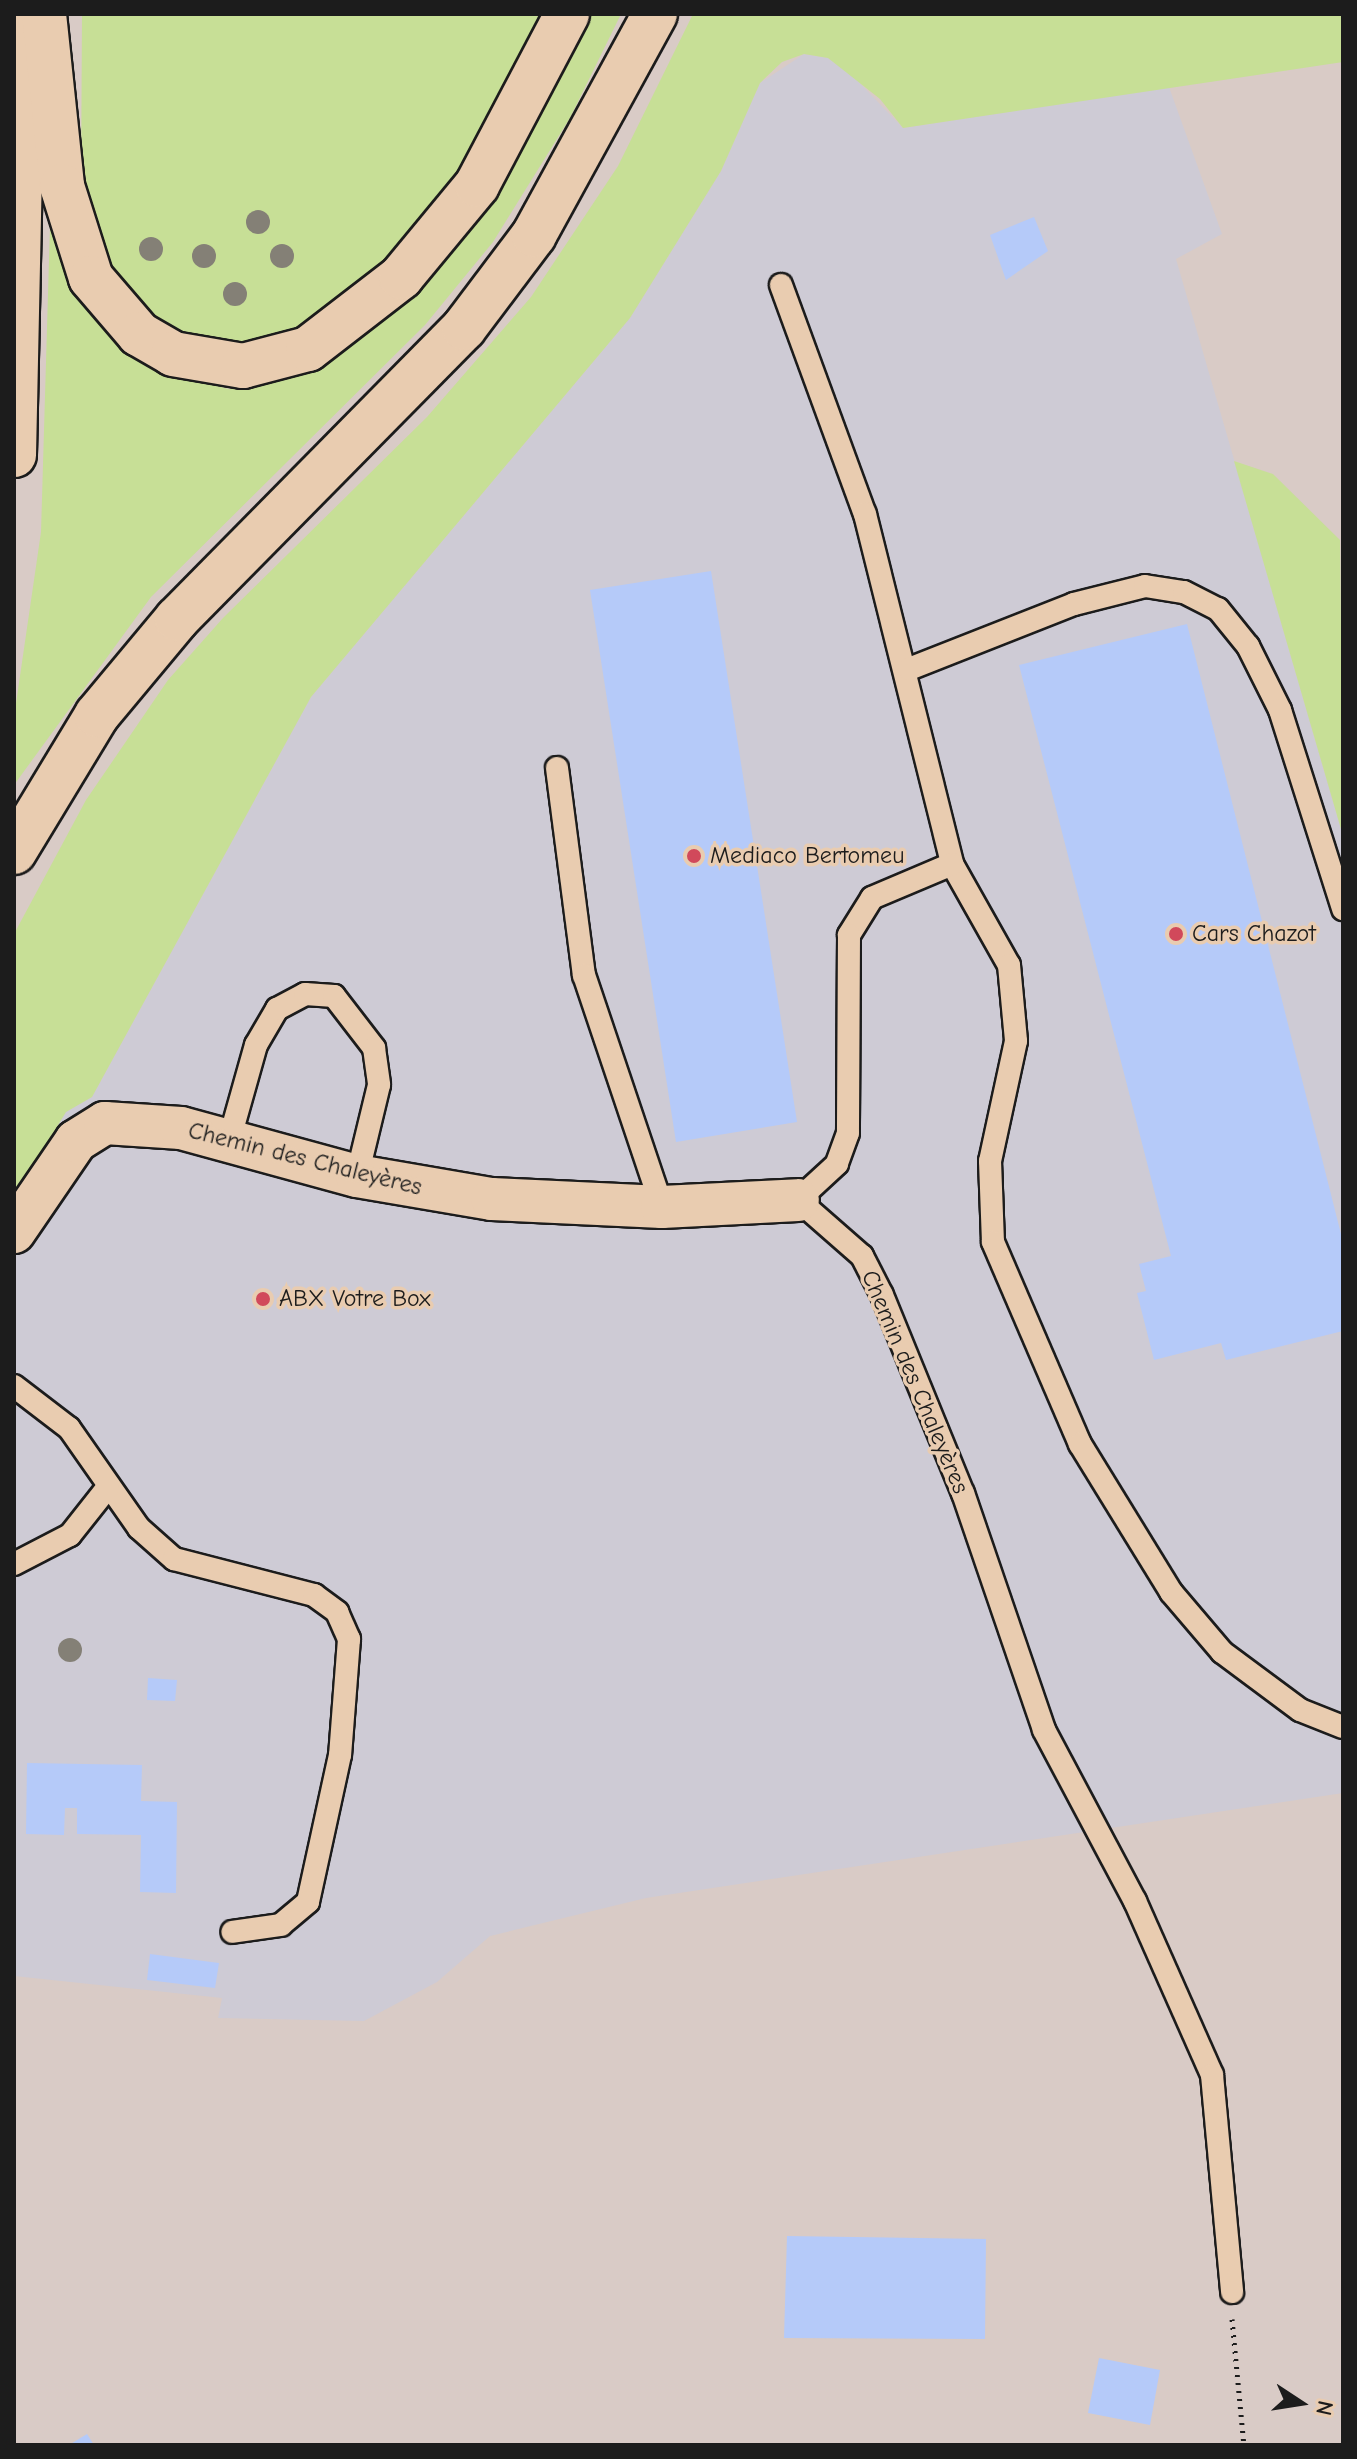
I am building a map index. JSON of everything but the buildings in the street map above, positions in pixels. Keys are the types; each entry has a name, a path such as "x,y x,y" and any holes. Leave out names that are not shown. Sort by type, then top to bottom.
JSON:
{"highway":[{"path":"14,455 23,14"},
{"path":"44,14 62,186 91,278 139,334 173,354 243,366 308,349 401,277 485,172 567,14"},
{"path":"14,852 97,715 177,619 464,328 534,235 655,14"}],"street":[{"name":"Chemin des Chaleyères","path":"14,1232 76,1141 105,1123 181,1128 357,1176 492,1199 662,1207 798,1200"}],"lane":[{"path":"781,285 865,514 909,669 952,864 1009,965 1016,1041 990,1161 993,1242 1080,1444 1171,1592 1222,1652 1300,1710 1343,1727"},
{"path":"909,669 1074,604 1145,586 1184,592 1218,609 1248,646 1280,710 1343,909"},
{"path":"557,768 584,975 662,1207"},
{"path":"798,1200 837,1164 848,1133 849,935 872,898 952,864"},
{"path":"229,1141 256,1045 277,1009 305,994 334,996 374,1048 379,1085 357,1176"},
{"name":"Chemin des Chaleyères","path":"798,1200 862,1256 882,1295 963,1493 1044,1730 1135,1901 1212,2075 1232,2292"},
{"path":"14,1386 69,1428 108,1487 174,1559 314,1595 337,1612 349,1639 346,1713 308,1902 281,1925 232,1932"},
{"path":"14,1564 70,1535 108,1487"}],"path":[{"path":"1232,2292 1244,2445"}],"shaded area":[{"path":"804,54 828,58 853,76 903,128 1169,87 1222,234 1176,259 1343,836 1343,1793 646,1898 490,1936 437,1982 364,2021 218,2018 222,1998 14,1976 14,1197 66,1112 92,1097 311,697 630,318 721,171 760,83"}],"green space":[{"path":"82,14 542,14 469,156 401,246 340,306 274,343 211,346 152,322 115,284 81,186"},
{"path":"585,14 621,14 570,118 493,242 425,325 151,597 14,785 14,717 41,532 50,226 70,285 113,340 151,369 229,389 307,373 385,319 433,267 535,123"},
{"path":"693,14 1343,14 1343,62 903,128 880,99 828,58 804,54 782,62 760,83 721,171 630,318 311,697 92,1097 66,1112 14,1197 14,934 86,800 168,680 223,618 427,417 531,297 618,166"},
{"path":"1234,461 1273,474 1340,540 1343,836"}],"place":[{"name":"Mediaco Bertomeu","path":"694,856"},
{"name":"Cars Chazot","path":"1176,934"},
{"name":"ABX Votre Box","path":"263,1299"}]}
